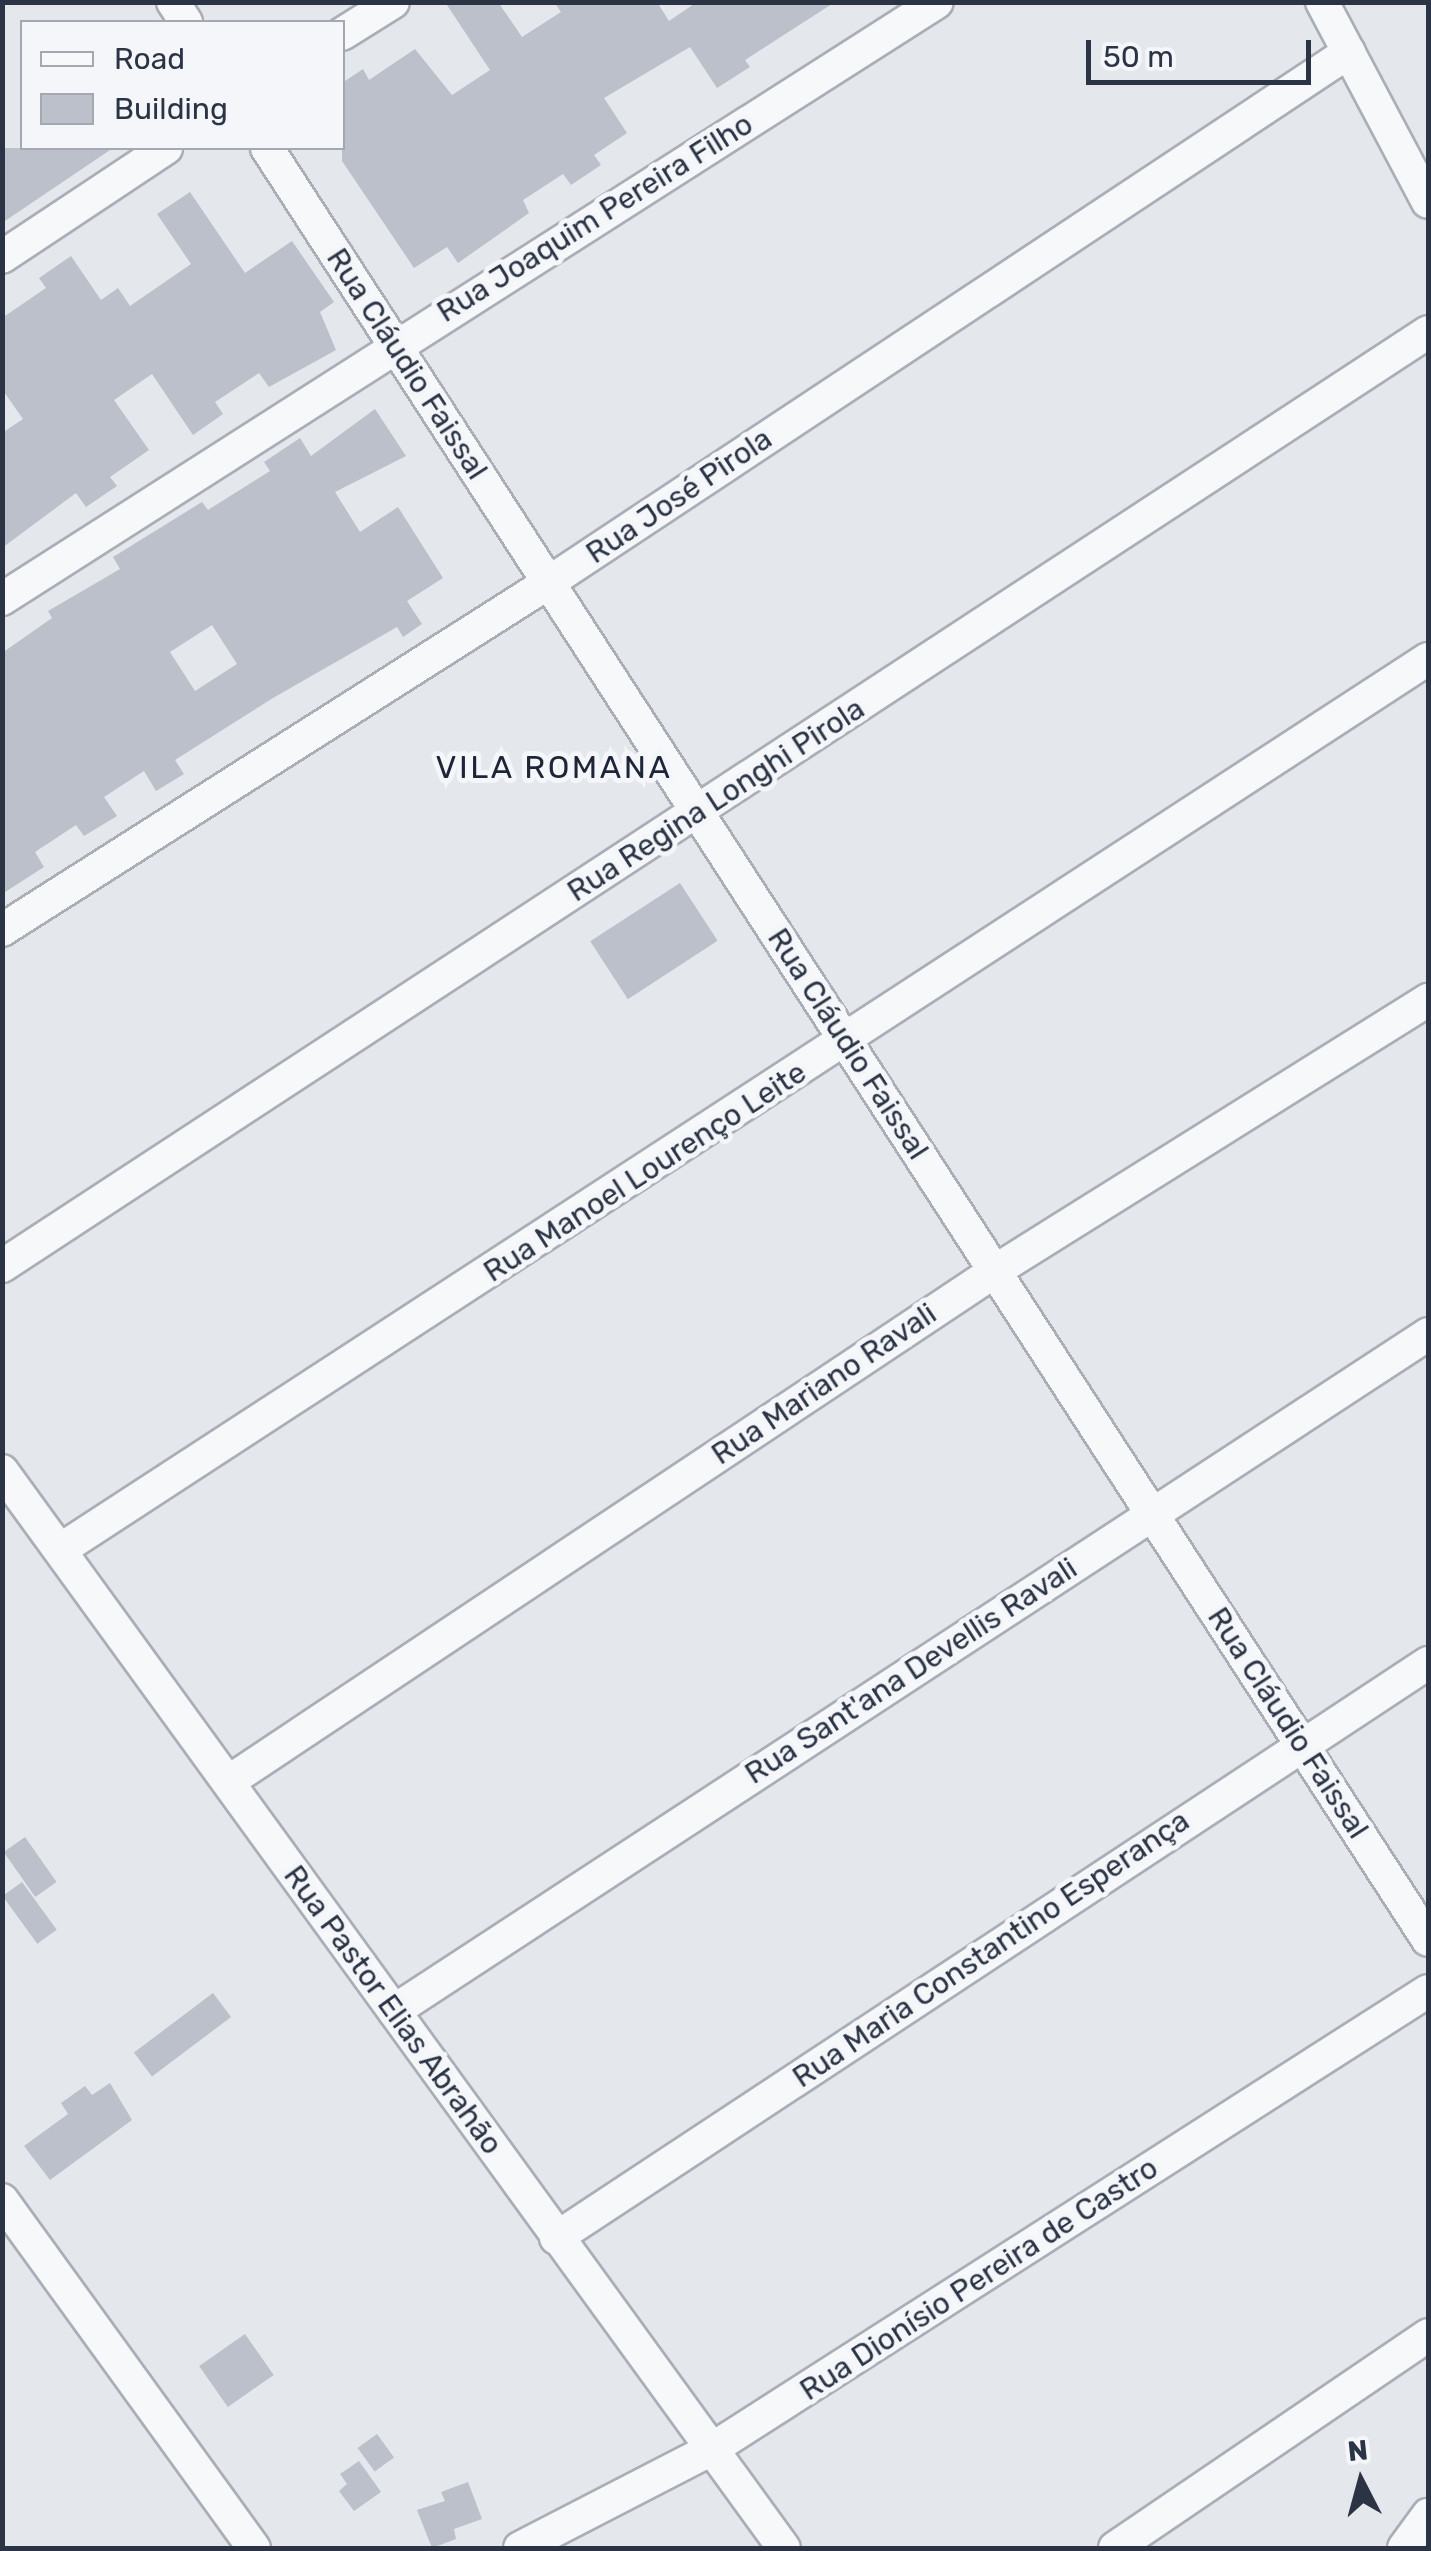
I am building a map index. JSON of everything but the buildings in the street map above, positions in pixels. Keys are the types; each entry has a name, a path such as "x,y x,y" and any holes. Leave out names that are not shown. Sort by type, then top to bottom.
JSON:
{"street":[{"path":"345,32 392,2"},
{"name":"Rua Joaquim Pereira Filho","path":"2,599 395,344 938,2"},
{"path":"1322,2 1428,202"},
{"name":"Rua José Pirola","path":"2,930 548,582 1349,52"},
{"path":"2,257 163,150"},
{"name":"Rua Cláudio Faissal","path":"268,150 1428,1940"},
{"name":"Rua Regina Longhi Pirola","path":"2,1266 1428,332"},
{"name":"Rua Manoel Lourenço Leite","path":"60,1550 846,1042 1428,658"},
{"name":"Rua Mariano Ravali","path":"228,1782 995,1270 1428,1000"},
{"name":"Rua Sant'ana Devellis Ravali","path":"394,2011 1428,1334"},
{"name":"Rua Pastor Elias Abrahão","path":"2,1471 784,2548"},
{"name":"Rua Maria Constantino Esperança","path":"556,2238 1428,1662"},
{"name":"Rua Dionísio Pereira de Castro","path":"520,2548 712,2450 1428,1991"},
{"path":"2,2200 254,2548"},
{"path":"1116,2548 1428,2335"},
{"path":"1404,2548 1428,2515"}],"district":[{"name":"VILA ROMANA","path":"554,767"}]}
